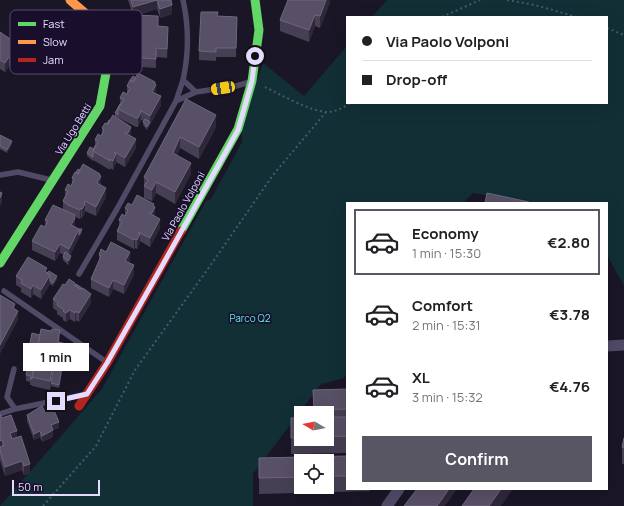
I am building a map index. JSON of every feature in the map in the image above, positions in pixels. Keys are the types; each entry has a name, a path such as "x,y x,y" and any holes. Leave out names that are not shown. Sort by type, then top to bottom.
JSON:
{"street":[{"name":"Via Ugo Betti","path":"70,0 82,10"},
{"name":"Via Paolo Volponi","path":"79,406 107,363 238,130 252,81 259,30 255,0"},
{"name":"Via Ugo Betti","path":"0,263 100,106 106,74"},
{"path":"608,346 624,345"},
{"path":"387,506 398,490"}],"lane":[{"path":"79,274 117,209 176,101 183,80 187,59 188,31 184,0"},
{"path":"183,80 196,92"},
{"path":"176,101 196,92 236,86 252,81"},
{"path":"0,175 18,172 53,180"},
{"path":"4,291 107,363"},
{"path":"14,369 7,397 15,409"},
{"path":"0,414 15,409 87,394"}],"path":[{"path":"444,16 480,0"},
{"path":"507,0 535,5 574,16"},
{"path":"608,28 624,35"},
{"path":"252,81 301,104 326,112 338,110 348,104"},
{"path":"43,506 96,446 135,370 273,174 326,112"}],"green space":[{"name":"Parco Q2","path":"387,0 624,0 624,286 608,257 608,202 524,202 473,193 464,202 346,202 346,375 344,378 321,384 304,406 294,406 294,420 253,474 253,506 0,506 102,389 206,201 211,199 242,142 242,124 263,63 304,96 346,47 346,104 608,104 608,16 373,16"}],"building":[{"path":"131,0 157,0 133,7"},
{"path":"157,0 171,0 172,5 160,9"},
{"path":"288,0 326,0 320,16 315,15 309,30 280,20"},
{"path":"201,12 218,12 217,16 237,17 236,48 216,48 216,52 199,51"},
{"path":"142,15 158,16 158,26 168,27 167,49 156,48 156,59 142,58"},
{"path":"0,32 10,39 10,58 5,63 0,60"},
{"path":"137,74 140,74 155,82 156,85 152,92 161,96 150,116 140,110 141,112 138,118 136,118 118,109 124,99 120,98 123,92 127,94 130,88 127,86 130,80 133,82"},
{"path":"133,76 136,78 133,82 130,80"},
{"path":"186,99 216,115 199,147 180,137 173,153 191,163 175,192 156,182 152,190 144,186 148,180 144,177"},
{"path":"120,104 118,109 118,115 115,113"},
{"path":"113,115 131,127 128,133 125,133 136,139 125,158 115,152 114,153 116,154 113,161 110,159 110,161 93,151 98,141 95,140 98,134 101,136 104,130 102,128 105,123 108,124"},
{"path":"145,119 150,122 147,127 143,122"},
{"path":"0,135 12,141 7,150 0,146"},
{"path":"90,147 94,149 93,157 87,153"},
{"path":"83,164 100,174 99,175 101,176 97,183 106,188 96,207 85,201 85,204 80,210 63,201 68,191 65,190 68,184 71,186 74,179 72,178 75,172 78,174"},
{"path":"487,193 529,202 485,202"},
{"path":"137,195 154,204 153,206 155,207 152,213 149,213 160,219 150,238 138,232 140,234 137,240 134,240 117,231 122,221 119,220 122,214 125,216 128,210 125,208 128,203 132,205"},
{"path":"53,205 75,215 71,225 79,229 69,249 60,244 55,252 32,241 41,225 45,227 48,221 45,220"},
{"path":"111,242 130,252 125,261 134,265 124,285 113,280 109,288 91,279 101,256 99,255 101,249 106,252"},
{"path":"65,252 71,256 68,261 63,257"},
{"path":"28,257 47,268 45,271 50,275 41,290 33,285 31,289 21,283 22,280 16,276"},
{"path":"49,271 57,276 53,283 50,281 50,275 47,273"},
{"path":"69,279 75,283 74,285 82,290 83,288 91,294 79,313 76,311 75,313 70,310 66,313 53,299 63,284 65,285"},
{"path":"0,295 15,304 13,308 18,311 0,345"},
{"path":"41,329 51,331 52,329 60,330 56,360 54,360 50,381 32,377 36,355 44,357 46,350 37,349"},
{"path":"32,333 40,335 37,350 29,348"},
{"path":"58,342 67,344 64,360 62,359 61,363 57,362"},
{"path":"30,354 37,355 32,379 30,379 31,376 26,375"},
{"path":"54,366 62,367 59,385 51,383"},
{"path":"346,389 346,409 334,409 334,406 314,406 313,390"},
{"path":"42,406 45,412 53,408 59,422 51,425 53,430 42,436 40,431 34,434 27,415"},
{"path":"0,414 2,418 11,415 17,431 10,433 12,439 21,436 30,464 24,466 22,461 5,467 0,451 0,447 4,445 2,440 0,441"},
{"path":"334,417 346,417 346,436 334,437"},
{"path":"291,418 294,418 294,438 291,438"},
{"path":"334,456 346,456 346,476 334,476"},
{"path":"294,457 294,477 259,478 259,458"},
{"path":"416,490 448,490 437,506 404,506"},
{"path":"473,490 500,490 489,506 462,506"}],"traffic: fast":[{"path":"181,231 238,129 252,81 259,30 255,0"},
{"path":"0,263 100,106 106,74"}],"traffic: slow":[{"path":"70,0 82,10"}],"traffic: jam":[{"path":"79,406 107,363 181,231"}],"route":[{"path":"56,401 87,394 107,363 238,130 252,81 255,56"}]}
